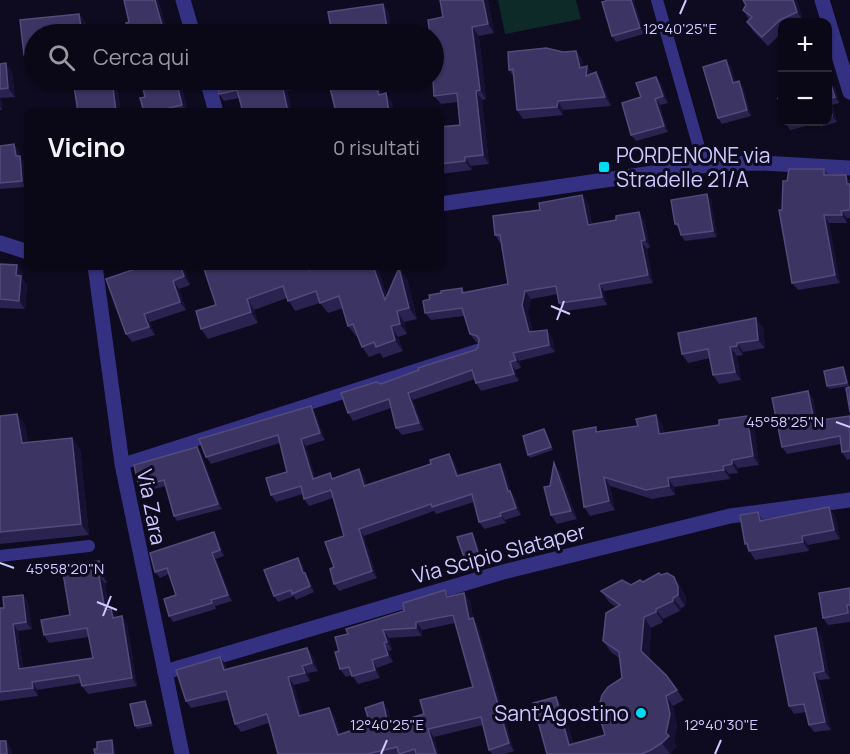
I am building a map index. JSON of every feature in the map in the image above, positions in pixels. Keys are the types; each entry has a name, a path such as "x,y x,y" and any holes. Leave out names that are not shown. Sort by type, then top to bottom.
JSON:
{"street":[{"path":"183,0 190,24"},
{"path":"822,0 850,92"},
{"path":"210,90 215,108"},
{"path":"444,203 704,165 762,163 850,168"},
{"path":"0,243 24,251"},
{"name":"Via Zara","path":"96,270 122,464 182,754"},
{"name":"Via Scipio Slataper","path":"165,672 503,572 730,516 850,500"}],"lane":[{"path":"657,0 704,165"},
{"path":"122,464 477,350"},
{"path":"0,556 89,546"}],"green space":[{"path":"498,0 576,0 581,19 505,34"}],"building":[{"path":"124,0 155,0 162,24 126,24 129,22"},
{"path":"440,0 483,0 488,24 472,27 480,90 476,91 483,155 465,157 465,161 444,164 444,127 460,125 457,93 434,96 434,90 444,90 444,24 429,24 428,20 443,17"},
{"path":"631,0 640,28 612,36 602,2"},
{"path":"743,0 793,0 797,12 784,18 778,18 778,22 762,37 747,22 752,17 743,10 746,5"},
{"path":"383,4 386,24 330,24 328,12"},
{"path":"79,14 80,24 24,24 24,55 20,20"},
{"path":"546,48 563,52 576,51 580,68 587,66 586,76 596,72 605,97 558,101 557,107 517,110 513,69 509,70 508,52"},
{"path":"726,60 733,83 739,81 747,110 718,118 703,67"},
{"path":"6,63 8,88 0,89 0,64"},
{"path":"656,77 663,96 655,99 664,126 631,135 622,103 641,97 636,83"},
{"path":"75,90 113,90 116,108 77,108"},
{"path":"143,90 178,90 182,105 170,108 143,108 140,98 145,97"},
{"path":"218,90 237,90 219,94"},
{"path":"237,90 283,90 287,108 242,108"},
{"path":"330,90 378,90 379,95 386,93 388,108 335,108"},
{"path":"14,144 16,156 20,156 22,181 0,183 0,146"},
{"path":"789,169 824,169 824,175 846,175 847,184 850,184 850,210 841,211 842,215 824,215 835,275 792,283 779,210 782,210 783,181 787,181"},
{"path":"707,194 713,231 681,235 678,224 675,224 671,200"},
{"path":"582,195 588,225 616,220 616,216 639,212 645,240 641,241 648,275 599,284 602,297 567,302 559,303 556,286 525,291 522,305 529,332 547,330 549,345 513,353 516,360 510,362 514,374 476,383 472,370 408,393 419,423 396,428 389,399 348,413 341,393 376,382 381,384 478,347 479,339 470,334 462,308 425,313 423,301 430,299 429,295 441,293 441,291 462,288 462,293 508,284 500,235 495,235 493,216 540,210 539,203"},
{"path":"0,264 17,265 16,275 21,276 19,301 0,299"},
{"path":"132,270 182,270 184,276 173,281 180,302 144,314 149,327 126,334 106,279"},
{"path":"204,270 374,270 385,300 400,270 409,308 397,311 400,324 391,326 395,340 376,347 374,342 362,347 353,324 348,326 339,296 320,303 316,291 288,301 283,286 247,299 251,312 201,329 196,311 216,305"},
{"path":"756,318 758,340 737,343 737,346 730,347 735,372 713,375 708,349 682,354 678,333"},
{"path":"843,367 847,383 827,386 824,371"},
{"path":"850,387 850,412 846,388"},
{"path":"808,391 814,421 850,416 850,451 842,452 840,436 782,447 772,398"},
{"path":"311,406 320,433 301,439 313,479 330,473 332,479 359,469 364,486 431,464 430,460 449,454 457,476 500,464 516,508 500,513 501,516 479,522 472,494 432,507 431,504 359,529 372,571 334,584 330,569 334,567 325,542 344,536 331,490 304,499 301,486 271,495 266,478 287,472 278,435 206,457 199,439"},
{"path":"17,414 22,443 72,438 81,524 0,532 0,416"},
{"path":"656,415 659,434 719,425 719,420 747,416 753,456 732,460 732,464 723,466 724,470 668,478 669,486 646,490 604,477 609,501 584,507 573,431 596,427 596,432 638,426 636,419"},
{"path":"544,429 551,447 528,455 523,436"},
{"path":"197,447 218,504 174,516 164,480 139,487 134,465"},
{"path":"554,463 571,511 551,515 544,487 550,486"},
{"path":"829,507 834,530 802,536 803,542 749,551 747,543 745,544 740,515 758,512 760,521"},
{"path":"214,532 220,550 212,553 228,595 211,600 212,603 169,616 164,599 176,595 167,568 155,572 150,553"},
{"path":"472,533 479,556 465,560 457,537"},
{"path":"298,558 310,586 292,594 291,590 274,596 264,570"},
{"path":"99,561 102,575 99,576 105,610 111,609 113,618 122,616 132,678 82,686 79,675 32,682 33,688 0,692 0,608 4,608 3,597 23,595 26,622 13,624 19,669 93,658 87,628 44,635 41,620 70,615 63,573 75,571 74,564"},
{"path":"659,573 661,575 667,573 674,577 678,595 673,598 673,601 656,609 656,612 644,617 641,651 666,675 677,690 666,696 670,714 666,733 669,736 662,743 641,754 547,754 533,703 556,697 569,745 605,735 599,715 602,695 608,687 622,678 619,652 603,641 606,613 620,605 601,591 622,580 631,585 640,580 643,582"},
{"path":"850,588 848,613 823,618 819,593"},
{"path":"445,590 447,597 464,593 469,619 473,618 509,743 489,750 481,717 428,729 436,754 416,754 415,749 399,754 397,747 367,754 278,754 267,714 235,724 226,691 186,701 176,670 220,657 224,670 307,648 312,663 302,666 305,673 288,677 299,716 329,708 338,735 370,724 365,708 383,702 388,725 424,714 420,700 473,687 453,615 416,622 416,628 383,630 388,655 372,660 375,670 352,676 349,667 340,669 335,652 339,651 335,637 348,634 346,629 404,611 403,603"},
{"path":"816,628 824,671 814,673 825,722 809,725 804,704 789,706 775,636"},
{"path":"145,701 151,723 135,726 130,704"},
{"path":"112,740 113,754 95,754 94,749 97,749 97,742"},
{"path":"0,741 6,741 7,754 0,754"}],"place":[{"name":"PORDENONE via Stradelle 21/A","path":"604,167"},
{"name":"Sant'Agostino","path":"641,713"}]}
